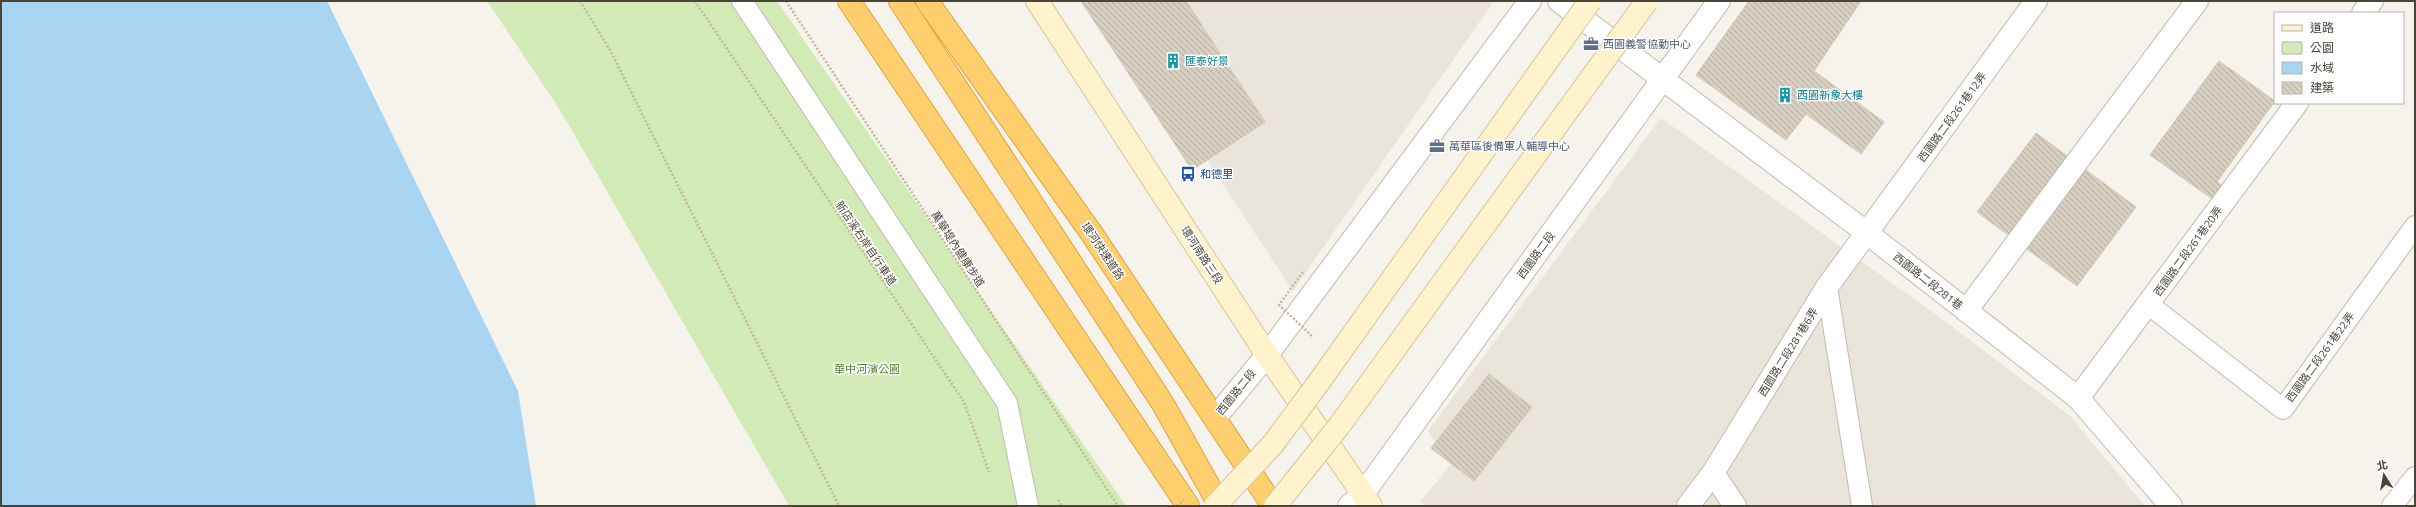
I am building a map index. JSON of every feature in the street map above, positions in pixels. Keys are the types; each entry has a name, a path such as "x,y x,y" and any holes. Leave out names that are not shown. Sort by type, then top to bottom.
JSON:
{"highway":[{"path":"849,1 1188,506"},
{"path":"900,1 1163,404 1218,505"},
{"name":"環河快速道路","path":"928,1 1092,234 1274,506"}],"main road":[{"name":"環河南路三段","path":"1037,1 1361,502"},
{"path":"1218,505 1273,444 1319,382 1590,1"},
{"path":"1274,506 1339,426 1647,1"}],"street":[{"name":"西園路二段","path":"1215,418 1267,355 1530,1"},
{"name":"西園路二段281巷","path":"1559,1 1867,233 2078,398 2171,506"},
{"name":"西園路二段","path":"1361,502 1719,1"},
{"name":"西園路二段261巷12弄","path":"1867,233 2036,1"},
{"path":"1966,311 2197,1"},
{"path":"2364,12 2372,1"},
{"name":"西園路二段261巷20弄","path":"2078,398 2296,104"},
{"name":"西園路二段281巷6弄","path":"1688,506 1713,473 1827,287 1867,233"},
{"path":"1713,473 1735,506"}],"lane":[{"path":"742,1 1007,402 1028,506"},
{"name":"西園路二段261巷22弄","path":"2148,304 2283,409 2415,226"},
{"path":"1827,287 1862,506"},
{"path":"2392,506 2415,477"}],"path":[{"path":"580,1 610,50 839,506"},
{"name":"新店溪右岸自行車道","path":"695,1 964,402 990,476"},
{"name":"萬華堤內健康步道","path":"786,1 1118,506"},
{"path":"1303,272 1279,305 1313,338"}],"shaded area":[{"path":"1102,1 1494,1 1293,291"},
{"path":"1661,118 1949,324 2070,416 2145,506 1425,506 1421,501 1450,465 1428,431"}],"green space":[{"name":"華中河濱公園","path":"487,1 777,1 1126,506 789,506 560,110"}],"water":[{"path":"1,1 327,1 518,391 536,506 1,506"}],"building":[{"name":"匯泰好景","path":"1081,1 1186,1 1265,122 1192,170"},
{"name":"西園新象大樓","path":"1749,1 1861,1 1814,71 1884,122 1861,154 1806,114 1786,140 1696,75"},
{"path":"2219,61 2274,100 2274,102 2217,182 2230,191 2221,205 2150,155"},
{"path":"2036,133 2136,207 2077,286 1977,212"},
{"path":"1489,374 1532,407 1474,481 1431,448"}],"place":[{"name":"西園義警協勤中心","path":"1591,44"},
{"name":"匯泰好景","path":"1173,61"},
{"name":"西園新象大樓","path":"1785,95"},
{"name":"萬華區後備軍人輔導中心","path":"1437,146"},
{"name":"和德里","path":"1188,174"}]}
